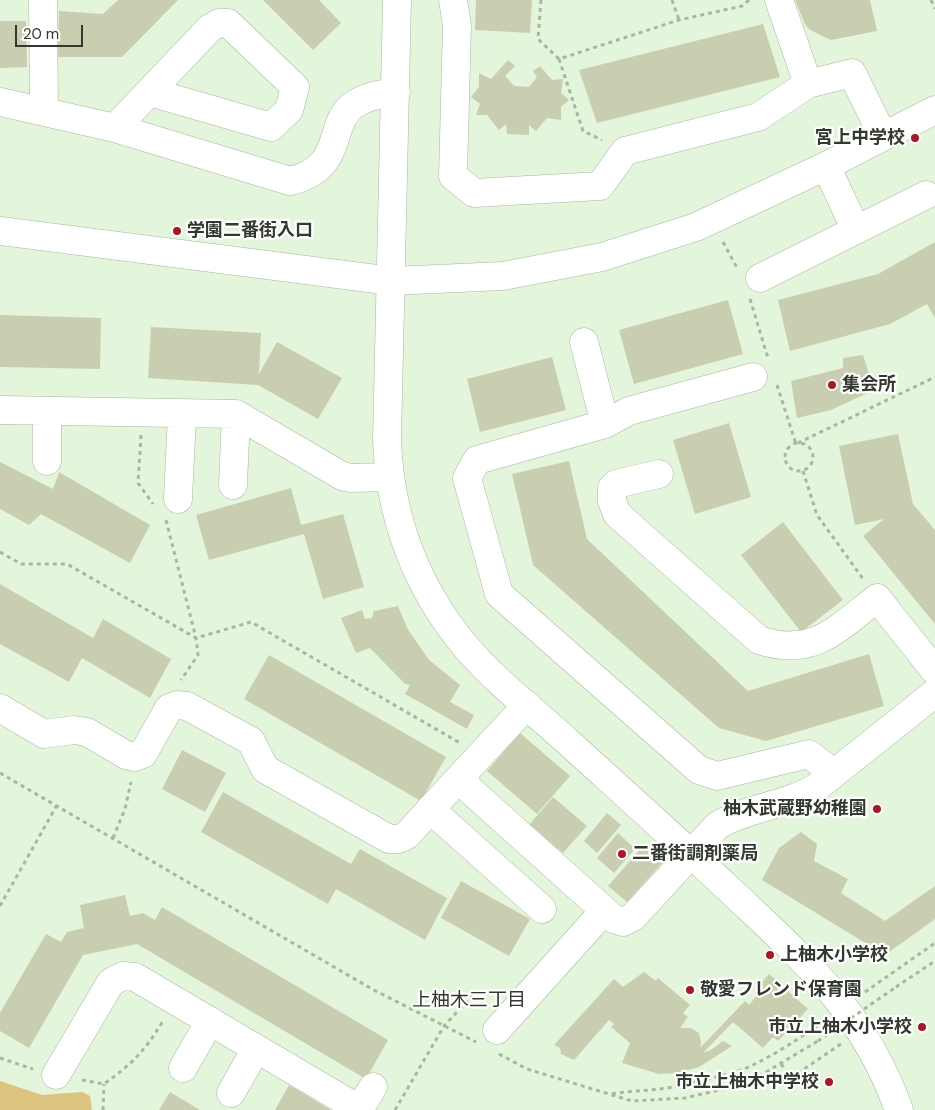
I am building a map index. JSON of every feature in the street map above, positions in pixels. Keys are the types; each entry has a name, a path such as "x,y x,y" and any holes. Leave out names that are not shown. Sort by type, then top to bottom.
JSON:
{"street":[{"path":"43,0 44,110"},
{"path":"396,0 396,92 388,430 389,477 400,527 429,595 466,647 814,969 841,1001 877,1058 899,1110"},
{"path":"453,0 458,24 453,176 474,193 600,186 625,151 758,117 808,84 852,73 882,136"},
{"path":"778,0 808,84"},
{"path":"115,128 210,28 219,23 228,23 295,87 289,110 271,127 150,92"},
{"path":"0,102 44,110 115,128 290,180 306,175 323,163 333,150 341,122 354,104 381,94 396,92"},
{"path":"0,231 392,281 503,276 602,258 696,227 826,166 934,111"},
{"path":"826,166 856,230"},
{"path":"749,282 926,195"},
{"path":"584,342 605,424"},
{"path":"766,373 629,410 605,424 478,460 467,478 499,594 699,770 717,776 809,754 834,773"},
{"path":"0,410 236,414 342,476 351,478 389,477"},
{"path":"47,411 47,461"},
{"path":"166,508 182,414"},
{"path":"233,485 236,414"},
{"path":"659,474 616,484 612,488 612,501 617,514 759,640 786,646 823,639 877,598 935,671"},
{"path":"461,776 470,790 604,911 614,919 623,922 633,917 690,853 718,825 729,818 799,798 834,773 935,693"},
{"path":"0,708 44,734 74,730 87,732 126,755 135,757 143,754 169,708 183,704 251,741 266,769 389,839 399,839 407,835 527,705"},
{"path":"430,809 542,909"},
{"path":"493,1037 604,911"},
{"path":"47,1073 111,982 123,976 135,977 256,1049 364,1102"},
{"path":"183,1068 210,1021"},
{"path":"231,1093 256,1049"}],"path":[{"path":"540,0 538,39 559,59 583,131 625,151"},
{"path":"672,0 679,20"},
{"path":"559,59 679,20 742,6 750,0"},
{"path":"931,0 935,10"},
{"path":"723,242 749,282 766,373 796,444"},
{"path":"796,444 806,445 813,454 812,466 803,471 792,469 784,457 790,447 796,444 935,377"},
{"path":"143,413 138,483 166,508 196,638 198,655 180,682"},
{"path":"803,471 816,514 877,598"},
{"path":"0,552 22,564 67,564 196,638 251,622 467,747"},
{"path":"113,838 125,810 135,757"},
{"path":"0,773 372,989 444,1026 493,1037"},
{"path":"0,906 57,805"},
{"path":"864,992 935,943"},
{"path":"395,1110 444,1026 473,995 493,1037 527,1069 632,1101 685,1098 728,1088 756,1078 818,1040 935,961"},
{"path":"103,1110 104,1084 137,1059 175,1000"},
{"path":"611,1094 636,1089 670,1087 750,1066 796,1040 830,1017"},
{"path":"780,1064 792,1077 845,1041"},
{"path":"0,1058 47,1073"}],"shaded area":[{"path":"0,1081 42,1095 82,1092 90,1096 92,1110 0,1110"}],"building":[{"path":"118,0 178,0 122,57 58,57 59,11 103,14"},
{"path":"263,0 319,0 341,23 313,50"},
{"path":"476,0 532,0 530,33 475,30"},
{"path":"795,0 870,0 877,31 831,40 810,30 805,24"},
{"path":"0,21 26,21 27,67 0,68"},
{"path":"763,24 780,77 597,123 579,70"},
{"path":"508,60 515,66 505,76 514,86 529,87 537,77 533,71 540,66 552,80 563,79 561,93 569,100 561,107 561,120 547,118 536,131 529,125 529,135 507,134 506,124 499,130 487,115 476,115 480,104 471,97 479,87 479,73 491,79"},
{"path":"935,242 935,318 927,304 890,324 790,351 778,300 878,274"},
{"path":"728,300 743,354 634,384 619,330"},
{"path":"0,315 101,318 100,369 0,367"},
{"path":"151,327 261,333 259,374 277,342 342,378 318,419 258,385 148,378"},
{"name":"集会所","path":"863,355 874,390 831,410 797,418 791,381 843,368 843,358"},
{"path":"552,357 566,410 480,432 467,379"},
{"path":"729,423 751,497 695,514 673,440"},
{"path":"898,434 913,504 935,530 935,624 863,536 884,519 855,525 839,446"},
{"path":"569,461 587,539 748,691 869,654 884,706 766,741 719,728 533,565 512,474"},
{"path":"0,462 53,489 59,472 150,525 130,563 41,514 29,525 0,509"},
{"path":"291,488 301,525 343,514 364,587 323,599 304,534 209,560 196,515"},
{"path":"783,522 843,600 801,632 741,555"},
{"path":"0,584 93,638 103,619 171,659 150,698 82,658 69,682 0,644"},
{"path":"398,606 407,628 429,660 460,685 450,702 474,715 467,729 405,694 410,685 405,684 370,648 356,653 341,618 362,610 365,619 372,618 374,611"},
{"path":"269,655 446,757 421,801 244,699"},
{"path":"520,733 570,776 537,814 487,771"},
{"path":"182,750 226,773 205,812 162,789"},
{"path":"223,792 351,864 360,849 447,898 425,940 336,889 328,904 201,832"},
{"path":"553,797 587,826 563,853 529,825"},
{"path":"607,813 621,825 597,853 584,841"},
{"path":"801,832 817,844 814,861 848,879 841,893 885,921 935,886 935,919 885,955 762,880 779,848"},
{"path":"618,833 635,849 614,873 597,858"},
{"path":"643,846 662,863 627,902 608,886"},
{"path":"461,881 530,919 509,956 441,918"},
{"path":"125,895 130,916 143,913 155,920 162,907 388,1040 366,1079 137,944 83,955 29,1048 0,1031 0,1013 46,934 61,942 67,932 84,928 80,905"},
{"path":"644,972 656,981 658,978 690,1005 683,1013 688,1017 680,1028 691,1028 699,1033 700,1048 745,1001 749,1005 759,993 756,989 769,974 808,1009 778,1041 773,1037 763,1048 733,1022 703,1053 711,1050 723,1041 732,1046 699,1067 678,1073 659,1074 622,1063 630,1043 611,1027 614,1024 609,1020 574,1060 561,1054 560,1048 554,1045 614,979 623,987"},
{"path":"289,1085 331,1110 275,1110"},
{"path":"170,1092 200,1110 159,1110"}],"place":[{"name":"宮上中学校","path":"915,138"},
{"name":"学園二番街入口","path":"177,231"},
{"name":"集会所","path":"832,385"},
{"name":"柚木武蔵野幼稚園","path":"877,809"},
{"name":"二番街調剤薬局","path":"622,854"},
{"name":"上柚木小学校","path":"770,955"},
{"name":"敬愛フレンド保育園","path":"690,990"},
{"name":"市立上柚木小学校","path":"922,1027"},
{"name":"市立上柚木中学校","path":"829,1082"}],"district":[{"name":"上柚木三丁目","path":"469,1001"}]}
